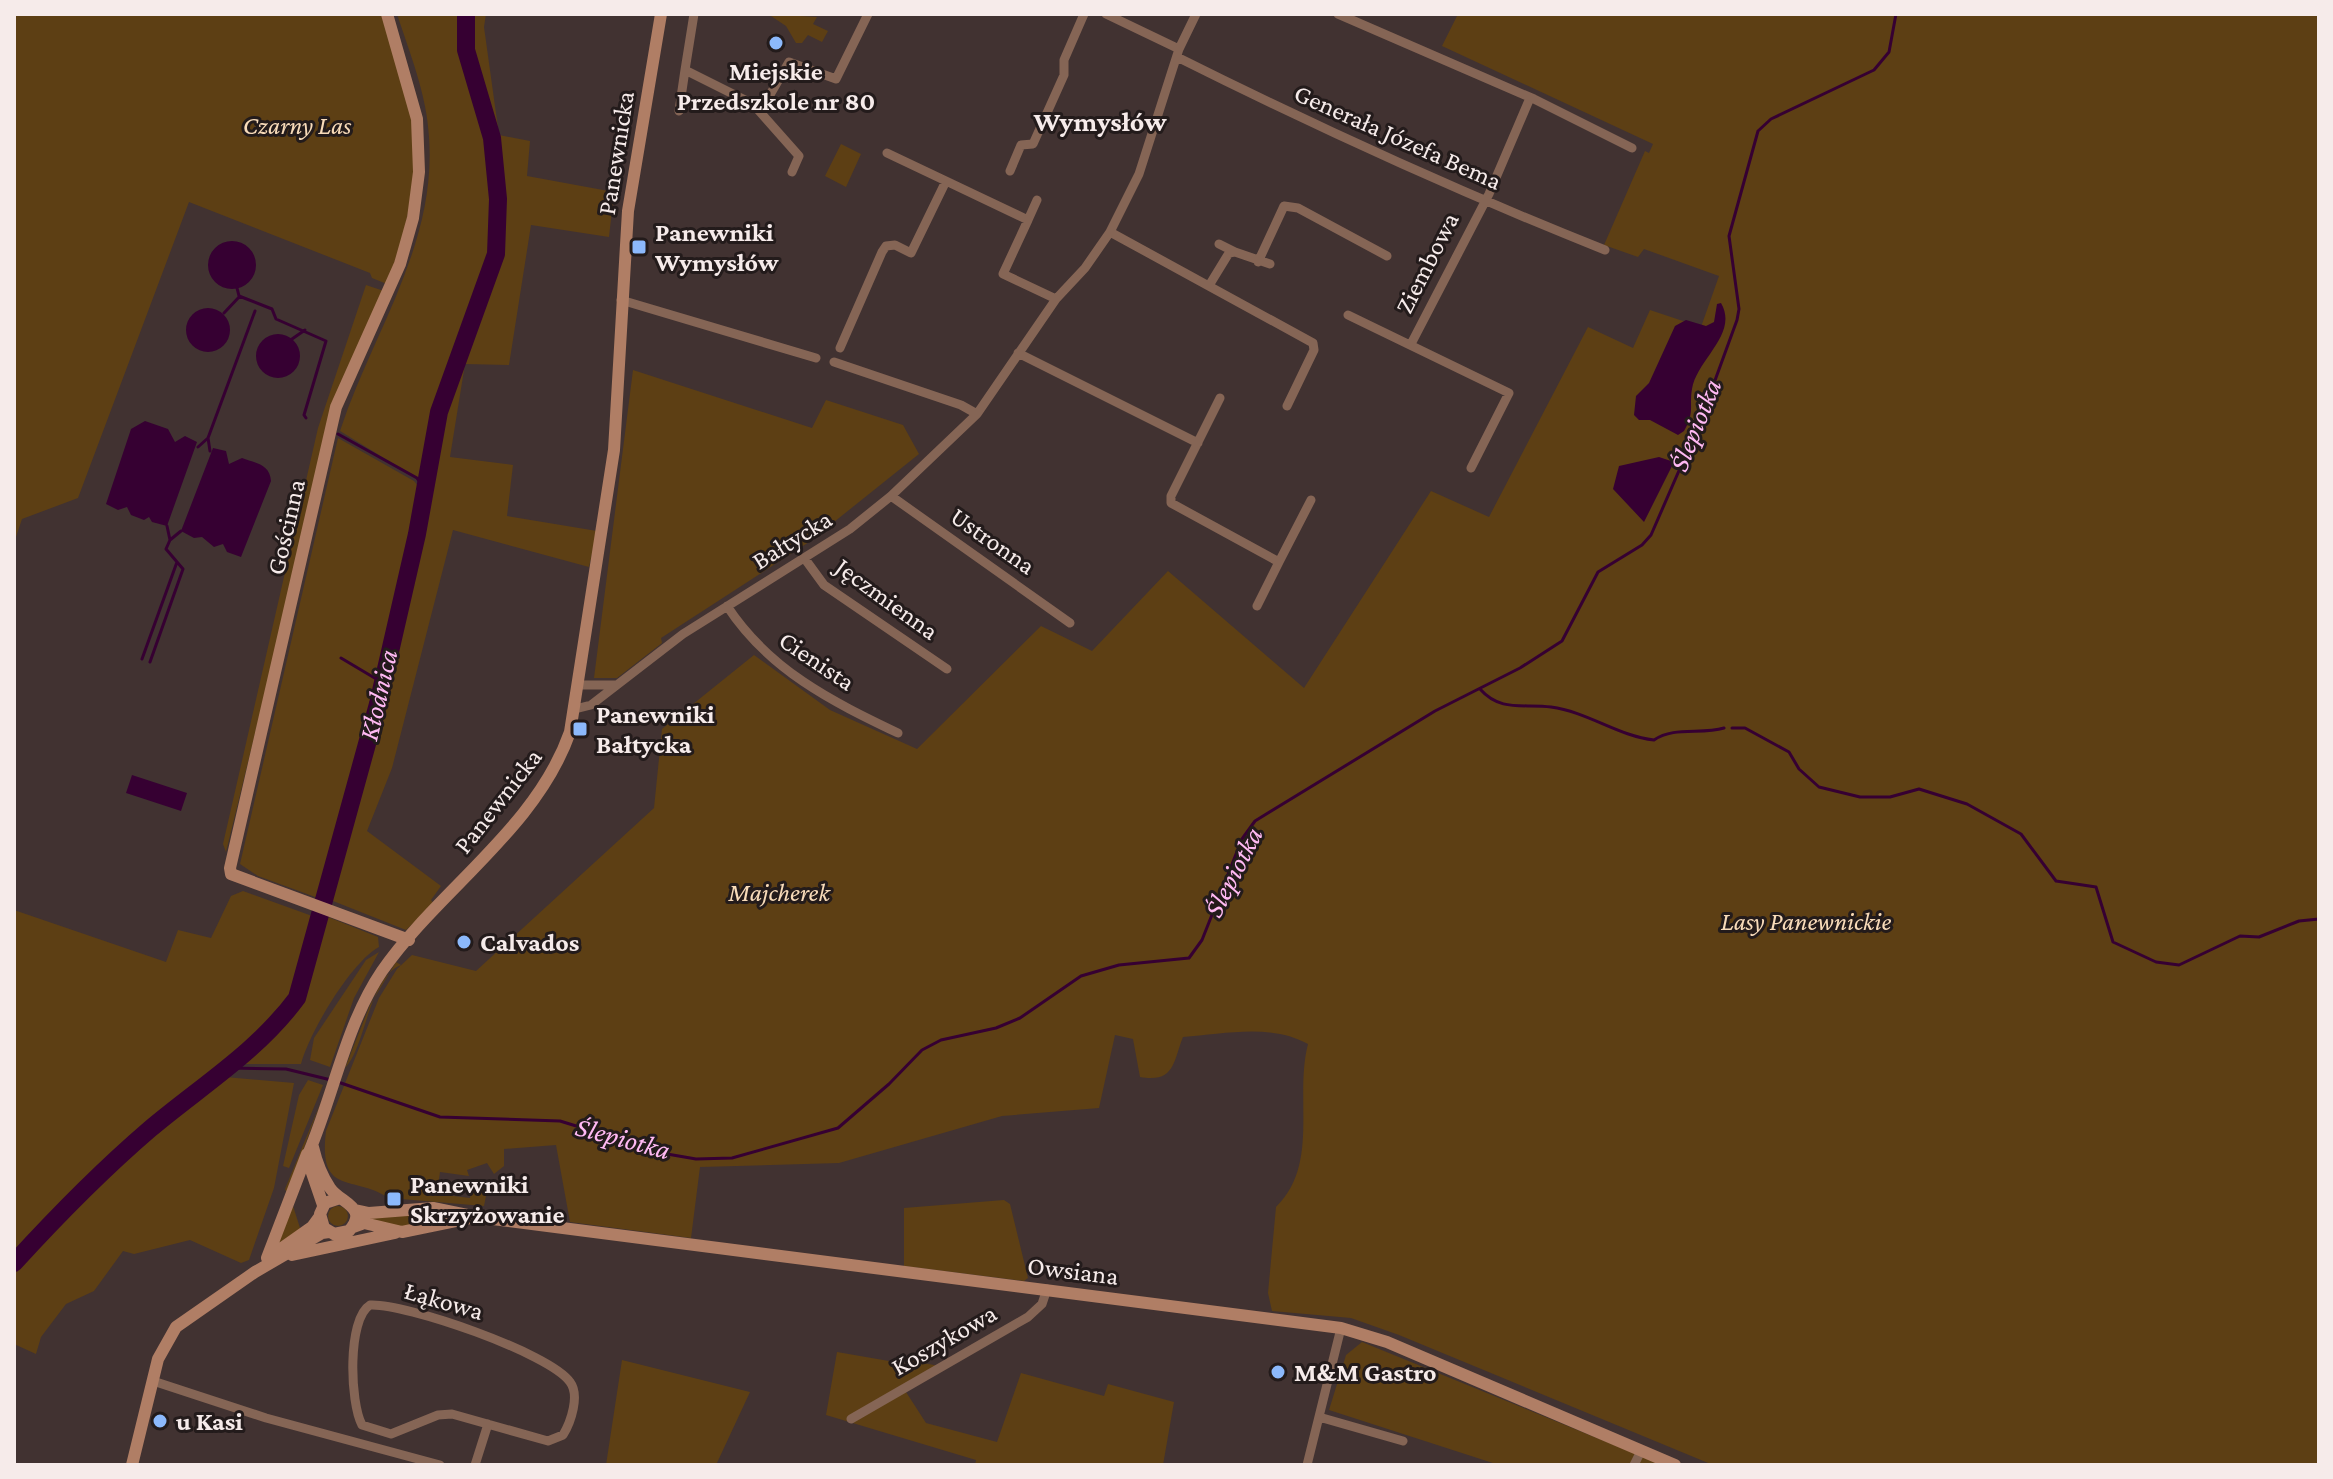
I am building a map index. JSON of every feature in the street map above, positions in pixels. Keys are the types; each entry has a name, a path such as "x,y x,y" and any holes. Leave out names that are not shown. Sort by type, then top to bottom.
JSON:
{"street":[{"name":"Gościnna","path":"387,14 417,119 419,172 413,218 400,264 334,415 230,868 231,874 409,940"},
{"name":"Panewnicka","path":"267,1258 366,999 383,970 542,788 565,746 579,685 615,442 628,211 661,14"},
{"path":"679,111 694,14"},
{"path":"760,112 789,62 836,79 868,14"},
{"path":"1010,171 1021,145 1033,144 1061,83 1064,60 1084,14"},
{"name":"Generała Józefa Bema","path":"1106,14 1309,122 1483,201 1605,250"},
{"name":"Bałtycka","path":"575,709 591,705 663,647 805,559 891,496 977,414 1056,299 1085,268 1110,232 1139,174 1178,53 1196,14"},
{"path":"1338,14 1530,98 1632,148"},
{"path":"685,70 753,104 799,156 792,172"},
{"path":"1483,201 1530,98"},
{"path":"887,153 1028,220"},
{"path":"840,348 882,252 895,245 911,253 946,181"},
{"path":"1037,200 1003,274 1056,299"},
{"name":"Ziembowa","path":"1411,344 1483,201"},
{"path":"1258,262 1284,206 1298,208 1387,256"},
{"path":"1110,232 1210,284"},
{"path":"1219,244 1258,262 1270,264"},
{"path":"1235,252 1229,253 1210,289 1313,343 1314,350 1287,406"},
{"path":"621,300 816,358"},
{"name":"Ziembowa","path":"1348,315 1509,393 1471,468"},
{"path":"1018,353 1198,443"},
{"path":"834,362 961,405 977,414"},
{"path":"1220,398 1171,496 1171,503 1279,562"},
{"name":"Ustronna","path":"891,496 1070,623"},
{"path":"1257,606 1311,500"},
{"name":"Jęczmienna","path":"805,559 824,585 947,669"},
{"name":"Cienista","path":"727,606 761,651 780,666 833,702 898,733"},
{"path":"579,685 616,685"},
{"path":"132,1465 162,1349 176,1327 255,1272 312,1239 329,1232 344,1233 353,1227 355,1210 328,1185 311,1148"},
{"path":"311,1148 310,1167 329,1232"},
{"path":"255,1272 267,1258 312,1227 322,1211 340,1198"},
{"name":"Owsiana","path":"355,1210 369,1213 422,1207 447,1209 477,1217 1341,1328 1387,1342 1675,1465"},
{"path":"445,1224 450,1219 447,1209"},
{"name":"Owsiana","path":"353,1227 364,1223 402,1232 477,1217"},
{"path":"282,1259 402,1232"},
{"name":"Koszykowa","path":"851,1419 1028,1317 1042,1304 1047,1289"},
{"name":"Łąkowa","path":"378,1305 508,1342 563,1374 573,1385 568,1426 557,1440 548,1441 488,1424 445,1413 391,1434 362,1425 357,1411 353,1346 358,1319 364,1308 378,1305"},
{"path":"1307,1465 1341,1328"},
{"path":"153,1381 266,1418 440,1465"},
{"path":"1319,1417 1403,1441"},
{"path":"475,1465 488,1424"},
{"path":"1634,1465 1641,1451"}],"green space":[{"name":"Czarny Las","path":"14,14 381,14 407,98 415,147 409,207 387,284 372,278 370,273 189,202 78,498 22,519 14,543"},
{"path":"397,14 462,14 461,43 490,139 495,200 492,251 436,410 423,482 340,431 413,252 429,177 425,106"},
{"path":"470,14 486,14 484,27 499,135 530,141 527,176 614,192 609,237 531,225 509,365 465,364 450,457 513,465 507,516 597,531 589,567 453,530 392,768 367,831 441,886 431,900 434,904 406,930 328,899 384,699 443,414 462,356 502,256 504,190 494,131 469,48"},
{"path":"768,14 817,17 813,24 828,31 822,42 808,35 802,43 796,43 786,26"},
{"name":"Lasy Panewnickie","path":"1458,14 2319,14 2319,1465 1713,1465 1351,1318 1272,1311 1268,1293 1276,1207 1298,1171 1302,1151 1304,1065 1308,1044 1278,1034 1247,1032 1183,1037 1171,1069 1160,1077 1151,1078 1140,1077 1133,1039 1115,1035 1099,1108 1002,1116 839,1163 700,1167 691,1238 570,1222 556,1145 504,1149 504,1166 494,1174 487,1163 467,1170 469,1176 440,1172 437,1194 470,1198 473,1182 484,1185 487,1191 484,1206 389,1198 341,1180 327,1166 326,1131 379,998 397,969 412,955 476,971 654,808 662,729 754,655 830,710 917,749 1041,626 1092,651 1168,571 1304,688 1431,491 1489,517 1588,327 1633,348 1650,310 1701,327 1719,276 1644,249 1638,257 1604,245 1645,151 1649,153 1653,144 1442,46"},
{"path":"841,144 861,154 846,187 825,176"},
{"path":"366,285 384,291 341,382 226,852 223,844 318,428"},
{"path":"633,370 812,428 826,400 903,425 919,454 809,542 661,638 662,643 617,678 594,678"},
{"path":"338,438 414,481 422,491 374,705 318,898 258,876 240,864"},
{"path":"243,891 315,917 303,970 291,999 263,1035 118,1155 14,1259 14,910 166,962 178,930 211,938 231,896"},
{"path":"323,915 378,937 379,947 356,967 332,1000 301,1064 238,1064 282,1025 303,993"},
{"path":"379,952 354,998 330,1067 310,1060 314,1038 366,960"},
{"path":"374,998 358,1045 345,1068 370,1005"},
{"path":"225,1077 294,1083 274,1188 249,1260 241,1263 190,1240 134,1254 123,1251 94,1291 66,1304 41,1337 36,1354 14,1344 14,1271 74,1202"},
{"path":"308,1080 323,1085 289,1168 283,1166 299,1095"},
{"path":"322,1099 287,1194 285,1189"},
{"path":"1004,1200 1010,1204 1028,1278 1024,1281 904,1266 904,1208"},
{"path":"293,1206 301,1231 277,1245"},
{"path":"338,1206 345,1209 348,1216 345,1223 338,1226 331,1223 328,1216 331,1209"},
{"path":"427,1211 446,1217 403,1228 362,1217"},
{"path":"1362,1342 1663,1465 1499,1465 1329,1410 1346,1355"},
{"path":"837,1352 912,1365 913,1361 939,1366 906,1392 926,1423 997,1442 1021,1373 1104,1396 1108,1384 1174,1402 1163,1465 975,1465 976,1460 826,1415"},
{"path":"622,1360 750,1392 716,1465 606,1465"}],"shaded area":[{"path":"232,241 249,248 256,265 249,282 232,289 215,282 208,265 215,248"},
{"path":"1721,303 1725,325 1695,378 1691,414 1684,431 1678,435 1650,420 1639,420 1634,415 1636,396 1649,383 1675,326 1686,320 1706,326 1714,322 1717,304"},
{"path":"208,308 224,314 230,330 224,346 208,352 192,346 186,330 192,314"},
{"path":"278,334 294,340 300,356 294,372 278,378 262,372 256,356 262,340"},
{"path":"145,421 168,429 175,442 185,436 197,442 167,526 152,522 149,517 144,520 131,515 127,507 118,510 106,504 131,429"},
{"path":"213,448 226,451 229,464 242,458 261,465 270,475 271,481 241,557 227,552 223,544 214,547 202,537 194,538 181,531"},
{"path":"1659,457 1674,462 1644,522 1613,489 1619,466"},
{"path":"132,775 187,793 181,811 126,793"}],"waterway":[{"name":"Kłodnica","path":"14,1263 114,1161 246,1052 297,998 378,704 417,534 439,412 496,254 498,199 492,138 466,50 466,14"},
{"name":"Ślepiotka","path":"338,1082 440,1117 560,1121 667,1154 696,1159 732,1158 838,1128 889,1084 922,1050 941,1040 996,1028 1020,1018 1081,976 1119,965 1189,958 1202,940 1242,839 1255,821 1435,711 1520,668 1562,641 1598,572 1642,545 1651,535 1698,427 1737,320 1739,309 1729,236 1758,131 1771,119 1874,70 1889,52 1896,14"},
{"path":"237,288 239,296 272,309 276,319 326,341 304,415 306,418"},
{"path":"224,313 240,296"},
{"path":"198,447 208,438 255,311"},
{"path":"292,339 305,330"},
{"path":"338,434 417,478 425,489"},
{"path":"208,438 210,451"},
{"path":"150,662 183,569 166,549 170,540 167,526"},
{"path":"170,540 181,531"},
{"path":"142,659 177,562"},
{"path":"341,658 383,683"},
{"path":"1480,689 1505,704 1565,710 1641,738 1654,740 1670,733 1724,728"},
{"path":"1732,728 1745,728 1789,752 1799,769 1819,787 1860,797 1890,797 1919,789 1967,804 2021,834 2056,881 2096,887 2113,942 2156,962 2179,965 2240,936 2259,937 2299,921 2319,919"},
{"name":"Ślepiotka","path":"229,1068 286,1069 331,1080"}],"place":[{"name":"Miejskie Przedszkole nr 80","path":"776,43"},
{"name":"Panewniki Wymysłów","path":"639,247"},
{"name":"Panewniki Bałtycka","path":"580,729"},
{"name":"Calvados","path":"464,942"},
{"name":"Panewniki Skrzyżowanie","path":"394,1199"},
{"name":"M&M Gastro","path":"1278,1372"},
{"name":"u Kasi","path":"160,1421"}],"district":[{"name":"Wymysłów","path":"1100,121"}],"park label":[{"name":"Majcherek","path":"779,892"}]}
